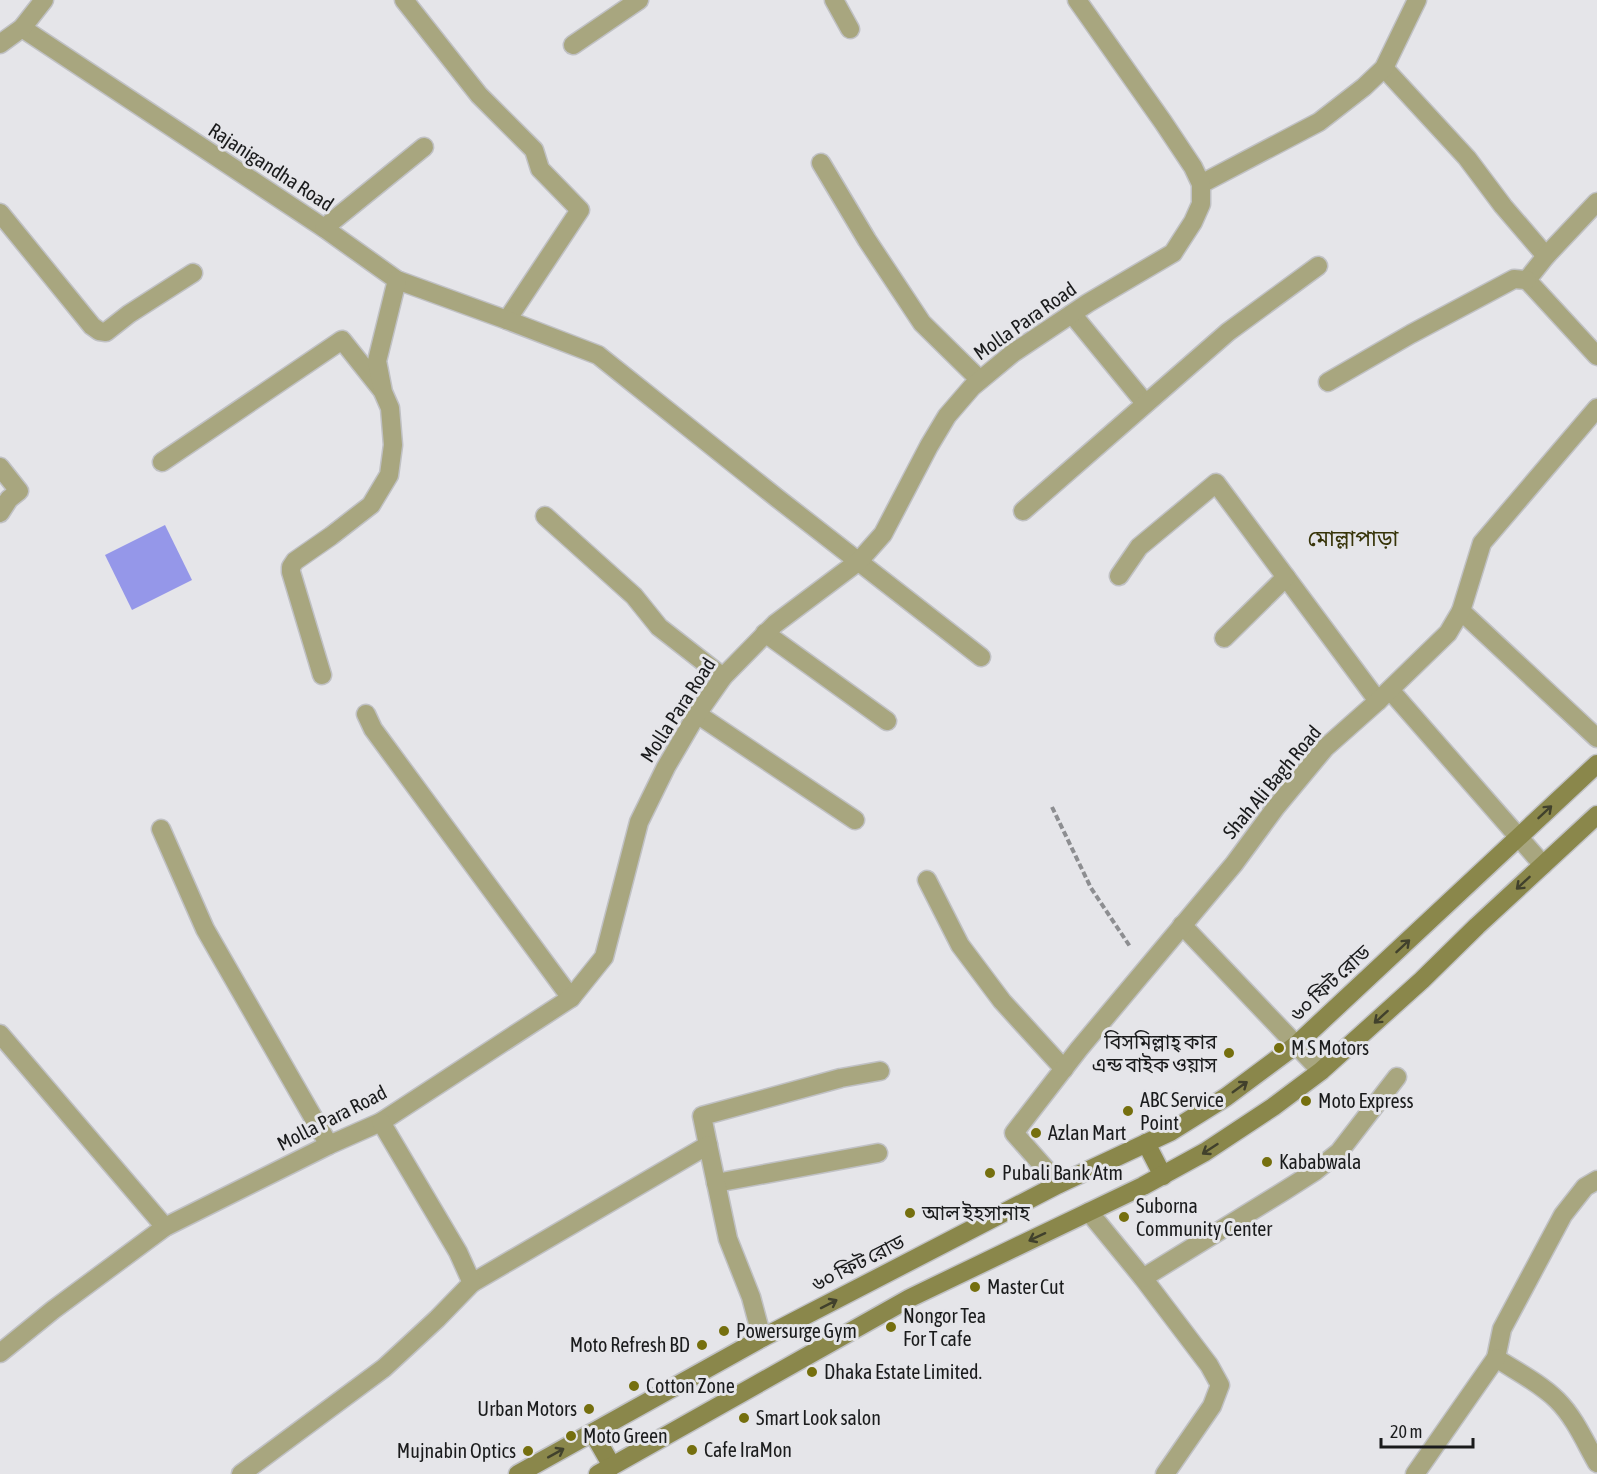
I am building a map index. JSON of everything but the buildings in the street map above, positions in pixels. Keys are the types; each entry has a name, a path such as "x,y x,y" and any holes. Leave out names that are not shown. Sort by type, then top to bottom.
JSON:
{"street":[{"path":"0,44 22,28 44,0"},
{"path":"404,0 479,95 534,150 540,170 580,210 507,320"},
{"path":"573,45 639,0"},
{"path":"834,0 850,28"},
{"path":"1077,0 1169,131 1202,184 1319,122 1364,87 1384,68 1417,0"},
{"name":"Rajanigandha Road","path":"22,28 324,228 397,280 598,355 981,657"},
{"path":"1384,68 1467,158 1503,206 1546,256"},
{"path":"324,228 424,147"},
{"path":"821,163 867,240 922,324 980,381"},
{"name":"Molla Para Road","path":"0,1353 53,1310 165,1227 329,1145 381,1122 571,998 604,957 639,822 666,766 697,714 723,677 774,624 859,561 883,534 947,416 972,387 1013,353 1072,314 1173,253 1193,222 1201,204 1202,184"},
{"path":"1527,280 1546,256 1597,202"},
{"path":"0,213 80,312 99,331 106,332 129,314 193,273"},
{"path":"1023,511 1228,332 1318,266"},
{"path":"1328,382 1514,279 1527,280 1597,356"},
{"path":"322,675 291,567 371,505 389,475 393,445 390,408 383,392 377,361 397,280"},
{"path":"1072,314 1145,403"},
{"path":"162,462 342,340 383,392"},
{"name":"Shah Ali Bagh Road","path":"1059,1184 1014,1133 1064,1069 1234,864 1276,807 1325,748 1384,696 1448,633 1461,611 1482,543 1597,408"},
{"path":"0,467 19,491 9,499 0,513"},
{"path":"1119,576 1139,547 1216,483 1286,577 1384,696 1543,865"},
{"path":"545,516 634,596 659,627 723,677"},
{"path":"1224,638 1286,577"},
{"path":"1461,611 1597,738"},
{"path":"765,633 887,722"},
{"path":"366,714 373,729 571,998"},
{"path":"697,714 855,820"},
{"name":"৬০ ফিট রোড","path":"518,1474 762,1338 1059,1184 1170,1132 1226,1098 1296,1045 1597,764"},
{"path":"593,1433 605,1470 910,1298 1163,1176 1205,1152 1273,1107 1321,1071 1422,980 1597,815"},
{"path":"160,829 205,929 329,1145"},
{"path":"927,880 960,945 1002,1001 1064,1069"},
{"path":"1182,925 1321,1071"},
{"path":"0,1034 165,1227"},
{"path":"762,1338 751,1297 728,1239 702,1116 841,1078 880,1071"},
{"path":"1143,1278 1292,1186 1340,1152 1397,1077"},
{"path":"381,1122 458,1252 472,1283"},
{"path":"1146,1143 1163,1176"},
{"path":"241,1474 384,1368 472,1283 708,1145"},
{"path":"716,1183 878,1153"},
{"path":"1415,1474 1496,1358 1502,1329 1563,1215 1585,1187 1597,1180"},
{"path":"1089,1212 1209,1365 1220,1385 1212,1406 1165,1474"},
{"path":"1496,1358 1544,1388 1558,1401 1578,1428 1597,1463"}],"path":[{"path":"1052,807 1091,888 1126,942 1148,967"}],"water":[{"path":"165,525 192,580 132,610 105,555"}],"place":[{"name":"M S Motors","path":"1279,1048"},
{"name":"বিসমিল্লাহ্ কার এন্ড বাইক ওয়াস","path":"1229,1053"},
{"name":"Moto Express","path":"1306,1101"},
{"name":"ABC Service Point","path":"1128,1111"},
{"name":"Azlan Mart","path":"1036,1133"},
{"name":"Kababwala","path":"1267,1162"},
{"name":"Pubali Bank Atm","path":"990,1173"},
{"name":"আল ইহসানাহ","path":"910,1213"},
{"name":"Suborna Community Center","path":"1124,1217"},
{"name":"Master Cut","path":"975,1287"},
{"name":"Nongor Tea For T cafe","path":"891,1327"},
{"name":"Powersurge Gym","path":"724,1331"},
{"name":"Moto Refresh BD","path":"702,1345"},
{"name":"Dhaka Estate Limited.","path":"812,1372"},
{"name":"Cotton Zone","path":"634,1386"},
{"name":"Urban Motors","path":"589,1409"},
{"name":"Smart Look salon","path":"744,1418"},
{"name":"Moto Green","path":"571,1436"},
{"name":"Cafe IraMon","path":"692,1450"},
{"name":"Mujnabin Optics","path":"528,1451"}],"district":[{"name":"মোল্লাপাড়া","path":"1353,538"}]}
